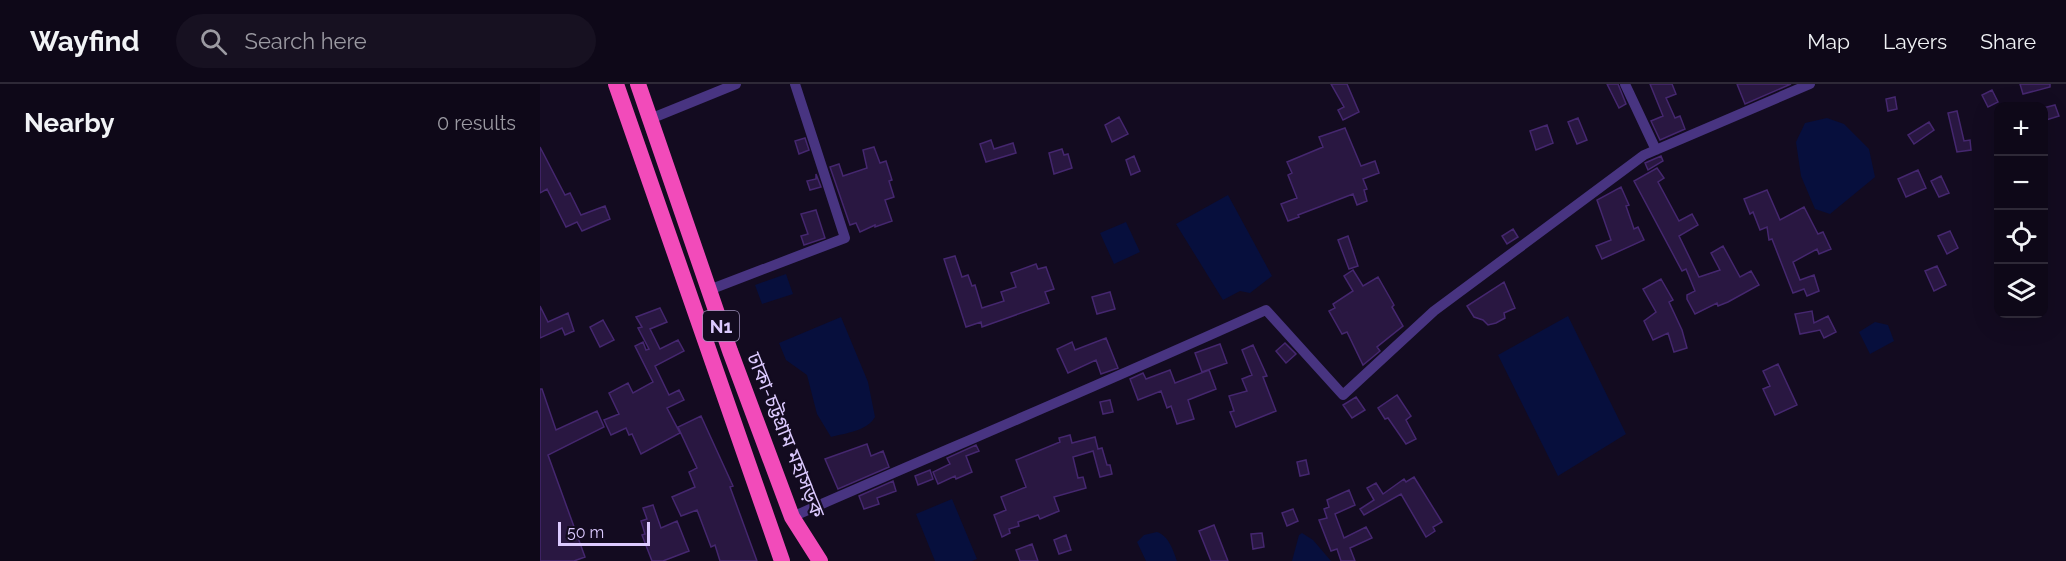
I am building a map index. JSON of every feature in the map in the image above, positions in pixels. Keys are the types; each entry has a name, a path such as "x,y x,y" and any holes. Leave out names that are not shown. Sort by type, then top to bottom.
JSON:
{"highway":[{"name":"N1","path":"616,84 782,561"},
{"name":"ঢাকা-চট্টগ্রাম মহাসড়ক","path":"638,84 709,290 792,517 820,561"}],"street":[{"path":"650,119 736,84"},
{"path":"709,290 845,238 795,84"},
{"path":"1625,84 1656,150"},
{"path":"792,517 1126,374 1266,309 1343,395 1434,312 1644,155 1810,84"}],"shaded area":[{"path":"1827,118 1844,124 1869,149 1875,177 1830,214 1815,209 1801,176 1796,142 1805,123"},
{"path":"1228,195 1272,276 1250,293 1240,291 1223,300 1176,224"},
{"path":"1126,222 1140,252 1114,264 1100,233"},
{"path":"786,274 793,294 762,304 755,285"},
{"path":"1568,316 1626,434 1558,476 1498,355"},
{"path":"841,317 868,382 875,417 862,428 831,437 817,414 807,375 786,360 779,343"},
{"path":"1875,322 1888,325 1894,341 1870,354 1859,332"},
{"path":"952,499 977,559 972,561 935,561 916,514"},
{"path":"1157,532 1168,540 1177,561 1146,561 1137,542 1144,535"},
{"path":"1302,533 1313,540 1331,561 1292,561 1299,535"}],"building":[{"path":"1331,84 1347,84 1359,112 1343,120 1338,110 1344,107"},
{"path":"1607,84 1618,84 1626,104 1619,108"},
{"path":"1650,84 1672,84 1676,94 1666,98 1675,118 1680,116 1685,129 1660,140 1651,121 1663,116"},
{"path":"1737,84 1791,84 1745,104"},
{"path":"2020,84 2050,84 2050,87 2023,94"},
{"path":"1992,90 1998,102 1988,107 1982,95"},
{"path":"1895,97 1897,109 1888,111 1886,99"},
{"path":"2055,105 2059,116 2048,119 2048,107"},
{"path":"1957,111 1964,141 1970,140 1971,150 1957,152 1948,113"},
{"path":"1119,117 1128,134 1112,142 1105,125"},
{"path":"1578,118 1587,140 1577,144 1568,122"},
{"path":"1929,122 1934,130 1914,144 1908,135"},
{"path":"1547,125 1553,143 1536,150 1530,131"},
{"path":"1345,128 1361,166 1375,161 1379,173 1363,179 1367,189 1364,190 1367,201 1357,205 1353,194 1288,221 1281,204 1297,198 1288,175 1292,173 1287,162 1323,147 1319,137"},
{"path":"805,138 809,150 799,154 795,141"},
{"path":"991,140 994,149 1013,143 1016,153 986,162 980,144"},
{"path":"540,147 565,195 570,193 581,215 605,206 610,219 582,231 577,222 566,227 547,189 540,193"},
{"path":"874,147 880,163 886,161 892,180 889,181 894,197 885,200 892,221 860,232 856,223 850,225 830,167 839,164 843,176 867,168 863,150"},
{"path":"1062,149 1064,155 1068,154 1072,168 1054,174 1049,153"},
{"path":"1134,156 1140,171 1131,175 1126,160"},
{"path":"1661,156 1663,161 1648,170 1645,163"},
{"path":"1657,168 1664,178 1658,182 1679,221 1692,214 1698,225 1679,236 1699,277 1720,270 1711,253 1723,246 1740,277 1751,271 1759,285 1728,302 1718,306 1717,303 1695,314 1687,299 1687,295 1695,291 1686,269 1682,271 1634,181"},
{"path":"1918,170 1926,188 1906,197 1898,179"},
{"path":"816,174 821,187 810,190 807,181 816,179"},
{"path":"1941,176 1949,193 1939,197 1931,181"},
{"path":"1621,187 1629,205 1626,206 1634,229 1638,227 1644,240 1602,259 1596,246 1611,240 1597,200"},
{"path":"1767,190 1780,220 1804,207 1818,234 1823,232 1831,249 1819,254 1817,249 1793,262 1800,280 1814,275 1819,291 1807,296 1804,289 1793,293 1772,239 1769,240 1767,227 1760,230 1753,212 1750,214 1744,199"},
{"path":"816,210 825,238 804,245 801,236 808,234 801,214"},
{"path":"1513,229 1518,237 1507,244 1502,236"},
{"path":"1950,231 1958,248 1947,254 1938,236"},
{"path":"1348,236 1358,266 1349,269 1338,240"},
{"path":"955,256 962,277 968,275 972,286 975,285 982,308 1004,301 1001,292 1016,287 1011,273 1036,264 1038,269 1046,267 1054,289 1045,292 1049,303 982,327 981,322 966,327 944,259"},
{"path":"1937,266 1946,285 1934,291 1925,271"},
{"path":"1353,270 1363,286 1378,277 1403,326 1377,347 1380,351 1363,365 1347,332 1342,334 1329,311 1335,308 1333,304 1353,291 1344,276"},
{"path":"1661,279 1673,300 1669,302 1682,330 1687,348 1674,352 1668,333 1653,340 1644,321 1656,312 1643,289"},
{"path":"1504,282 1515,308 1504,313 1505,318 1488,325 1483,320 1474,317 1467,306"},
{"path":"1110,292 1115,309 1097,314 1092,297"},
{"path":"540,306 548,322 568,313 574,331 565,335 562,328 540,338"},
{"path":"660,308 667,322 650,329 660,349 678,340 684,351 655,366 669,395 679,390 684,400 667,408 680,433 641,454 632,434 629,435 626,428 611,435 604,420 619,414 609,393 628,383 633,393 653,382 635,346 643,342 646,350 649,349 638,328 642,327 636,317"},
{"path":"1812,311 1814,323 1828,316 1836,332 1824,338 1820,330 1800,334 1795,314"},
{"path":"603,320 614,340 600,347 590,327"},
{"path":"1106,338 1118,368 1101,374 1096,360 1068,373 1057,349 1072,342 1075,350"},
{"path":"1285,343 1296,354 1286,363 1276,351"},
{"path":"1220,344 1227,363 1202,372 1195,353"},
{"path":"1253,345 1267,376 1263,377 1276,411 1236,427 1230,412 1234,411 1229,396 1247,391 1242,379 1252,375 1242,350"},
{"path":"1778,364 1797,405 1775,415 1763,389 1770,386 1763,371"},
{"path":"1170,370 1175,383 1209,370 1216,389 1188,400 1194,419 1177,424 1171,406 1167,408 1161,391 1138,400 1130,379 1143,373 1146,379"},
{"path":"540,389 542,389 556,430 597,411 604,427 548,455 585,557 574,561 540,561"},
{"path":"1397,395 1411,416 1406,420 1416,439 1406,444 1378,408"},
{"path":"1356,397 1365,410 1352,418 1343,405"},
{"path":"1110,400 1113,412 1103,414 1100,402"},
{"path":"701,416 733,486 730,487 757,561 720,561 715,545 711,547 697,510 681,516 672,497 695,487 689,472 697,468 678,427"},
{"path":"1070,435 1072,443 1095,437 1098,449 1102,448 1112,474 1100,477 1093,451 1073,457 1078,478 1083,477 1086,488 1054,497 1059,511 1040,519 1038,515 1018,522 1019,526 1009,529 1010,533 1002,537 994,515 1006,510 1001,497 1026,487 1016,460 1060,442 1059,438"},
{"path":"867,444 871,456 883,451 889,467 838,489 825,459"},
{"path":"976,445 979,451 966,456 972,472 956,479 955,476 938,484 933,472 950,464 947,458"},
{"path":"1306,460 1309,474 1300,476 1297,462"},
{"path":"930,470 933,479 918,485 915,476"},
{"path":"1414,477 1442,522 1433,527 1435,531 1426,537 1401,494 1364,515 1360,509 1374,500 1367,488 1376,483 1383,494 1404,479 1406,482"},
{"path":"893,481 896,491 877,498 879,504 864,509 859,496"},
{"path":"1349,490 1355,505 1335,514 1344,538 1366,527 1372,538 1350,548 1355,561 1341,561 1337,549 1331,551 1319,520 1327,518 1324,509 1329,507 1327,500"},
{"path":"653,505 661,528 677,521 689,551 663,561 652,561 642,535 645,534 641,521 647,519 643,508"},
{"path":"1293,509 1298,521 1287,526 1282,513"},
{"path":"1214,525 1228,561 1211,561 1199,531"},
{"path":"1262,533 1264,547 1253,549 1251,534"},
{"path":"1066,535 1071,550 1059,554 1054,540"},
{"path":"1032,544 1038,561 1020,561 1016,550"}]}
